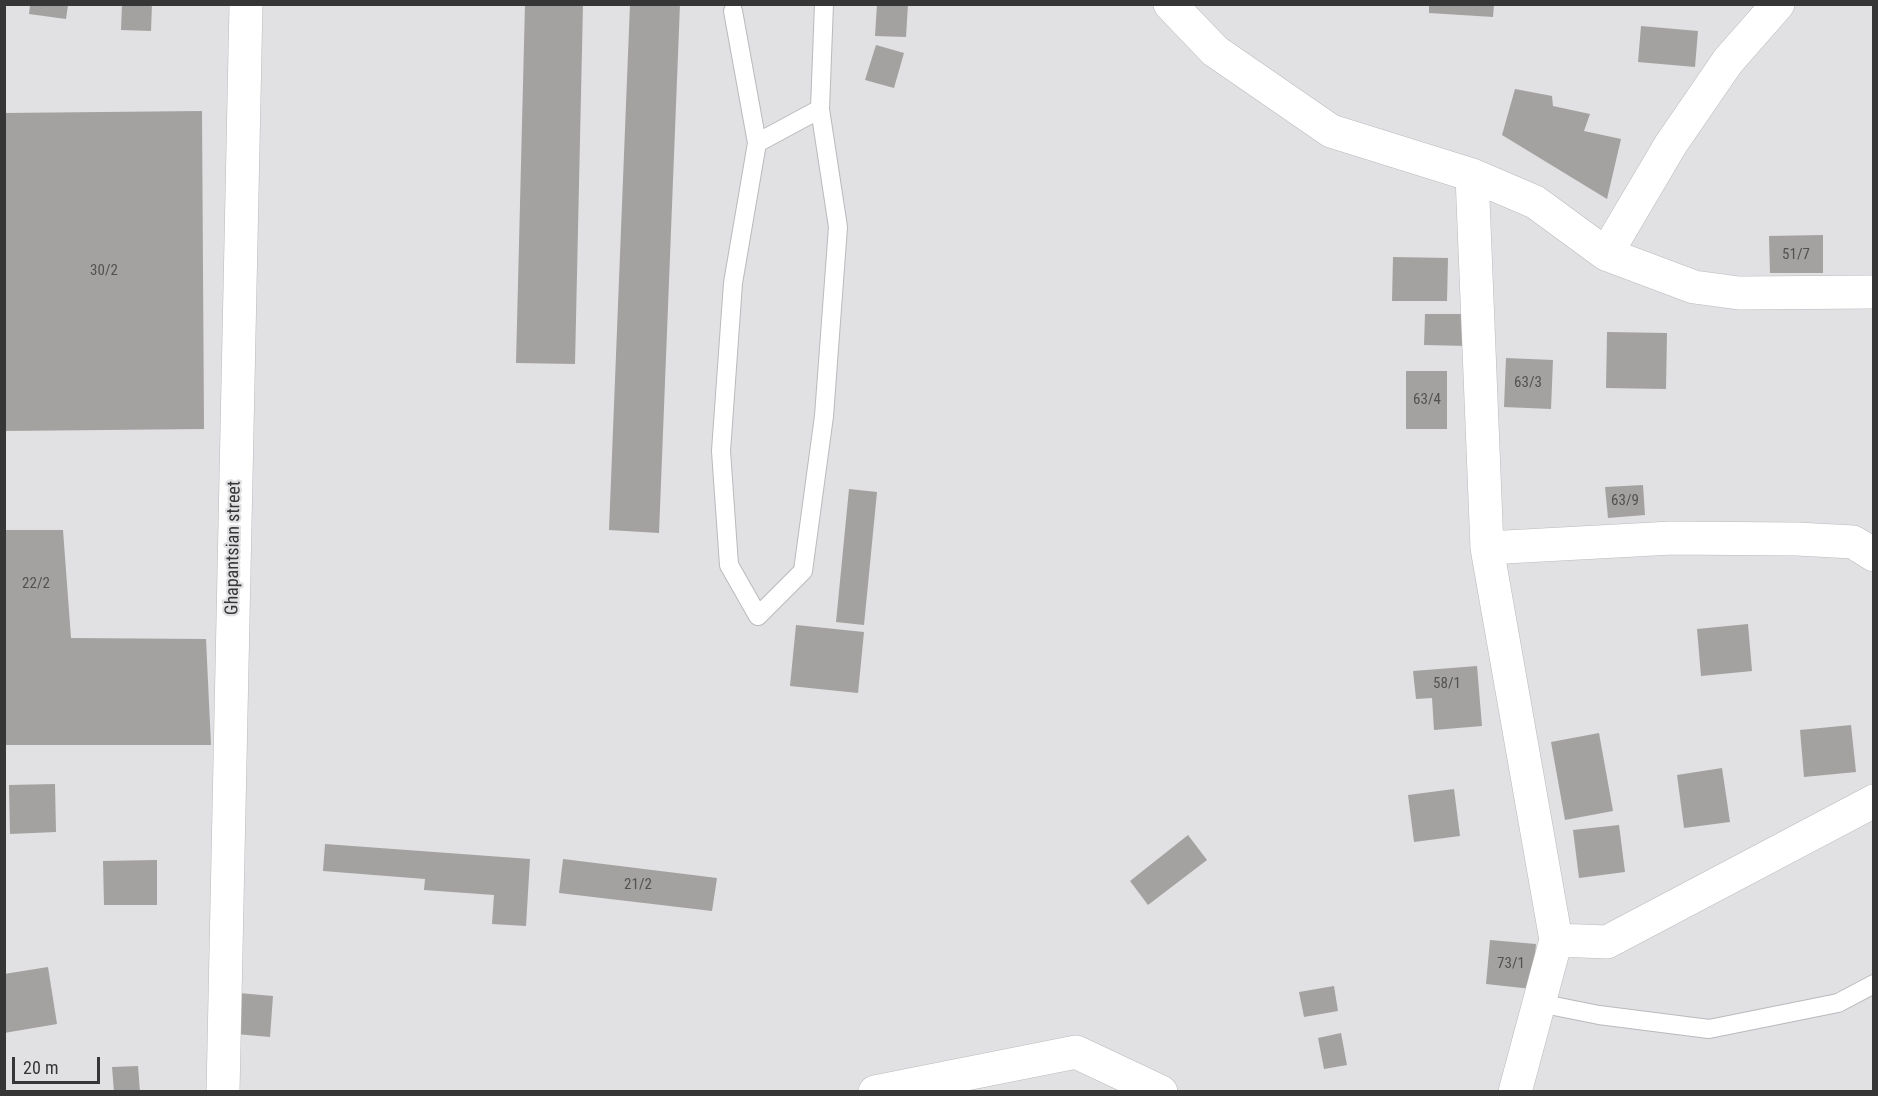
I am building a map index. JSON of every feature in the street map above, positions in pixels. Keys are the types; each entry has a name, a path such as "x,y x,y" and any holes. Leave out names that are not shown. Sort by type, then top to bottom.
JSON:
{"street":[{"name":"Ghapantsian street","path":"223,1092 246,4"},
{"path":"1170,4 1215,51 1332,131 1472,175 1535,202 1606,254 1694,287 1739,293 1874,292"},
{"path":"1606,254 1671,144 1728,61 1778,4"},
{"path":"1472,175 1487,548 1556,940 1515,1092"},
{"path":"1487,548 1672,538 1797,539 1853,542 1874,555"},
{"path":"1556,940 1607,942 1874,801"},
{"path":"875,1092 1076,1052 1147,1087"}],"lane":[{"path":"733,11 757,143 733,283 721,451 729,565 758,616 803,571 824,416 838,227 820,109 824,4"},
{"path":"757,143 820,109"},
{"path":"1539,1003 1599,1015 1709,1029 1838,1003 1874,984"}],"building":[{"path":"122,4 152,4 151,31 121,30"},
{"path":"525,4 583,4 575,364 516,363"},
{"path":"630,4 680,4 659,533 609,530"},
{"path":"877,4 908,4 906,37 875,36"},
{"path":"1429,4 1494,4 1493,17 1429,13"},
{"path":"30,5 68,5 66,19 29,14"},
{"path":"1641,26 1698,31 1695,67 1638,62"},
{"path":"876,45 904,53 894,88 865,80"},
{"path":"1515,89 1552,96 1553,106 1590,114 1584,131 1621,139 1607,199 1502,135"},
{"path":"202,111 204,429 4,431 4,113"},
{"path":"1823,235 1823,273 1770,273 1769,236"},
{"path":"1393,257 1448,258 1447,301 1392,301"},
{"path":"1425,314 1468,314 1468,346 1424,345"},
{"path":"1607,332 1667,333 1666,389 1606,388"},
{"path":"1506,358 1553,360 1551,409 1504,407"},
{"path":"1406,371 1447,371 1447,429 1406,429"},
{"path":"1643,485 1645,515 1608,518 1605,487"},
{"path":"849,489 877,492 864,625 836,622"},
{"path":"4,530 63,530 71,638 206,639 211,745 4,745"},
{"path":"1748,624 1752,671 1701,676 1697,629"},
{"path":"796,625 864,632 858,693 790,686"},
{"path":"1477,666 1482,726 1434,730 1432,698 1416,699 1413,671"},
{"path":"1851,725 1856,772 1804,777 1800,730"},
{"path":"1599,733 1613,811 1565,820 1551,742"},
{"path":"1722,768 1730,822 1684,828 1677,775"},
{"path":"55,784 56,832 10,834 9,785"},
{"path":"1454,789 1460,836 1414,842 1408,795"},
{"path":"1619,825 1625,872 1579,878 1573,830"},
{"path":"1188,835 1207,860 1148,905 1130,881"},
{"path":"325,844 530,859 526,926 492,924 494,895 424,890 425,879 323,871"},
{"path":"563,859 717,878 712,911 559,893"},
{"path":"157,860 157,905 104,905 103,861"},
{"path":"1490,940 1536,944 1532,989 1486,984"},
{"path":"48,967 57,1024 4,1033 4,974"},
{"path":"1334,986 1338,1011 1304,1017 1299,992"},
{"path":"239,993 273,996 270,1037 236,1034"},
{"path":"1341,1033 1347,1065 1324,1069 1318,1038"},
{"path":"138,1066 140,1092 114,1092 112,1067"}]}
